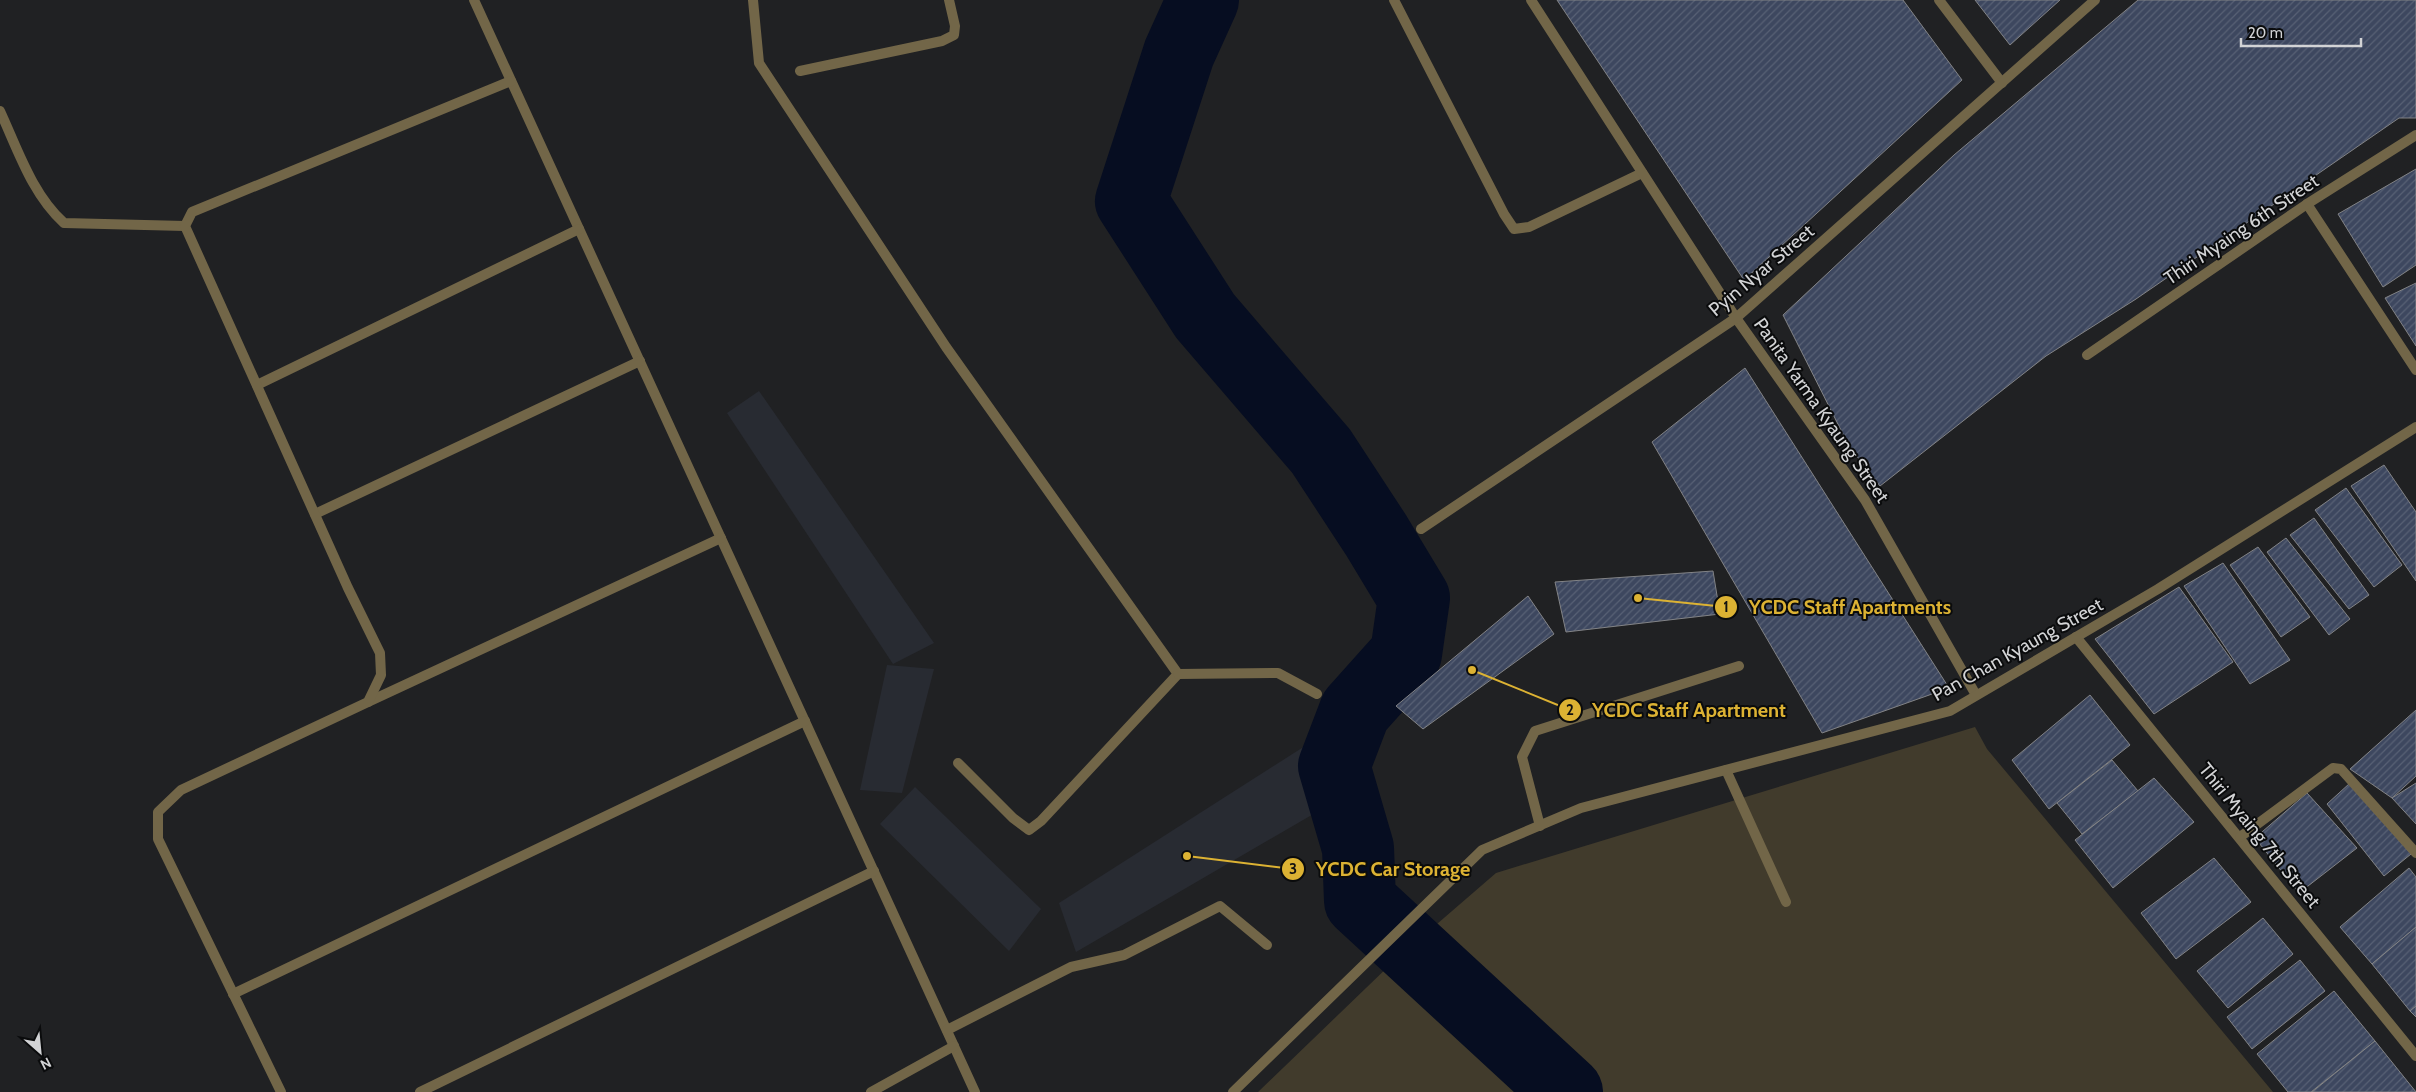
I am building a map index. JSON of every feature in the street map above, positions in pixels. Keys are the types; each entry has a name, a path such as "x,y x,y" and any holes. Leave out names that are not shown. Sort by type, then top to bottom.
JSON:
{"street":[{"path":"474,0 975,1092"},
{"path":"753,0 759,63 946,347 1178,674"},
{"path":"800,71 942,41 954,36 955,26 950,0"},
{"path":"1394,0 1499,205 1514,229 1529,227 1642,173"},
{"name":"Panita Yarma Kyaung Street","path":"1531,0 1736,318 1866,500 1976,695"},
{"path":"1939,0 2002,83"},
{"name":"Pyin Nyar Street","path":"1421,529 1736,318 2095,0"},
{"path":"185,226 192,212 511,81"},
{"path":"0,111 36,188 51,211 64,223 185,226"},
{"name":"Thiri Myaing 6th Street","path":"2087,354 2307,204 2416,135"},
{"path":"2307,204 2416,370"},
{"path":"185,226 380,653 381,675 368,702"},
{"path":"257,385 579,229"},
{"path":"315,514 640,361"},
{"name":"Pan Chan Kyaung Street","path":"1234,1092 1482,850 1581,808 1950,711 2158,589 2416,427"},
{"path":"281,1092 158,839 158,812 181,790 721,538"},
{"name":"Thiri Myaing 7th Street","path":"2076,637 2416,1056"},
{"path":"1540,826 1522,757 1535,731 1739,666"},
{"path":"958,763 1014,818 1029,830 1041,822 1178,674 1278,673 1317,694"},
{"path":"233,994 805,721"},
{"path":"2240,838 2333,768 2341,769 2416,853"},
{"path":"1726,770 1786,902"},
{"path":"420,1092 874,871"},
{"path":"947,1030 1071,966 1124,955 1220,906 1267,945"},
{"path":"871,1092 954,1046"}],"shaded area":[{"path":"759,391 934,643 893,664 727,413"},
{"path":"887,665 934,669 902,793 860,790"},
{"path":"1975,727 1987,749 2273,1092 1258,1092 1393,962 1496,873"},
{"path":"1305,746 1322,809 1076,952 1059,903"},
{"path":"915,787 1041,909 1009,951 880,824"}],"building":[{"path":"1557,0 1903,0 1962,80 1744,280"},
{"path":"1975,0 2060,0 2010,45"},
{"path":"2138,0 2416,0 2416,118 2399,118 2136,299 2046,356 1880,486 1849,446 1783,315 1954,155"},
{"path":"2416,169 2416,265 2383,287 2338,214"},
{"path":"2416,283 2416,346 2385,298"},
{"path":"1745,368 1949,688 1822,733 1652,442"},
{"path":"2384,465 2416,512 2416,581 2351,486"},
{"path":"2346,488 2402,565 2374,587 2315,510"},
{"path":"2314,518 2369,595 2349,609 2290,535"},
{"path":"2286,538 2350,619 2329,635 2267,552"},
{"path":"2258,547 2310,617 2281,637 2230,565"},
{"path":"2223,563 2290,660 2250,684 2184,586"},
{"path":"1713,571 1720,614 1566,632 1555,582"},
{"path":"2179,587 2233,662 2154,714 2095,639"},
{"path":"1528,596 1554,634 1423,729 1396,706"},
{"path":"2090,695 2130,745 2049,809 2012,760"},
{"path":"2416,710 2416,776 2392,798 2350,769"},
{"path":"2112,760 2138,791 2082,834 2057,803"},
{"path":"2154,778 2194,822 2113,888 2075,840"},
{"path":"2350,783 2411,854 2384,876 2327,804"},
{"path":"2416,783 2416,824 2392,798"},
{"path":"2307,793 2357,848 2299,893 2255,838"},
{"path":"2214,858 2251,902 2176,959 2141,913"},
{"path":"2409,868 2416,877 2416,927 2372,964 2340,927"},
{"path":"2263,918 2293,954 2228,1008 2197,971"},
{"path":"2416,927 2416,1006 2410,1011 2372,964"},
{"path":"2300,960 2325,991 2252,1049 2227,1017"},
{"path":"2334,991 2375,1041 2311,1092 2288,1092 2257,1054"},
{"path":"2416,1006 2416,1017 2410,1011"},
{"path":"2375,1041 2416,1092 2312,1092"}],"waterway":[{"path":"1203,0 1179,53 1131,201 1205,316 1321,451 1376,535 1414,598 1406,654 1355,711 1334,766 1358,848 1360,901 1567,1092"}],"place":[{"name":"YCDC Staff Apartments","path":"1638,598"},
{"name":"YCDC Staff Apartment","path":"1472,670"},
{"name":"YCDC Car Storage","path":"1187,856"}]}
